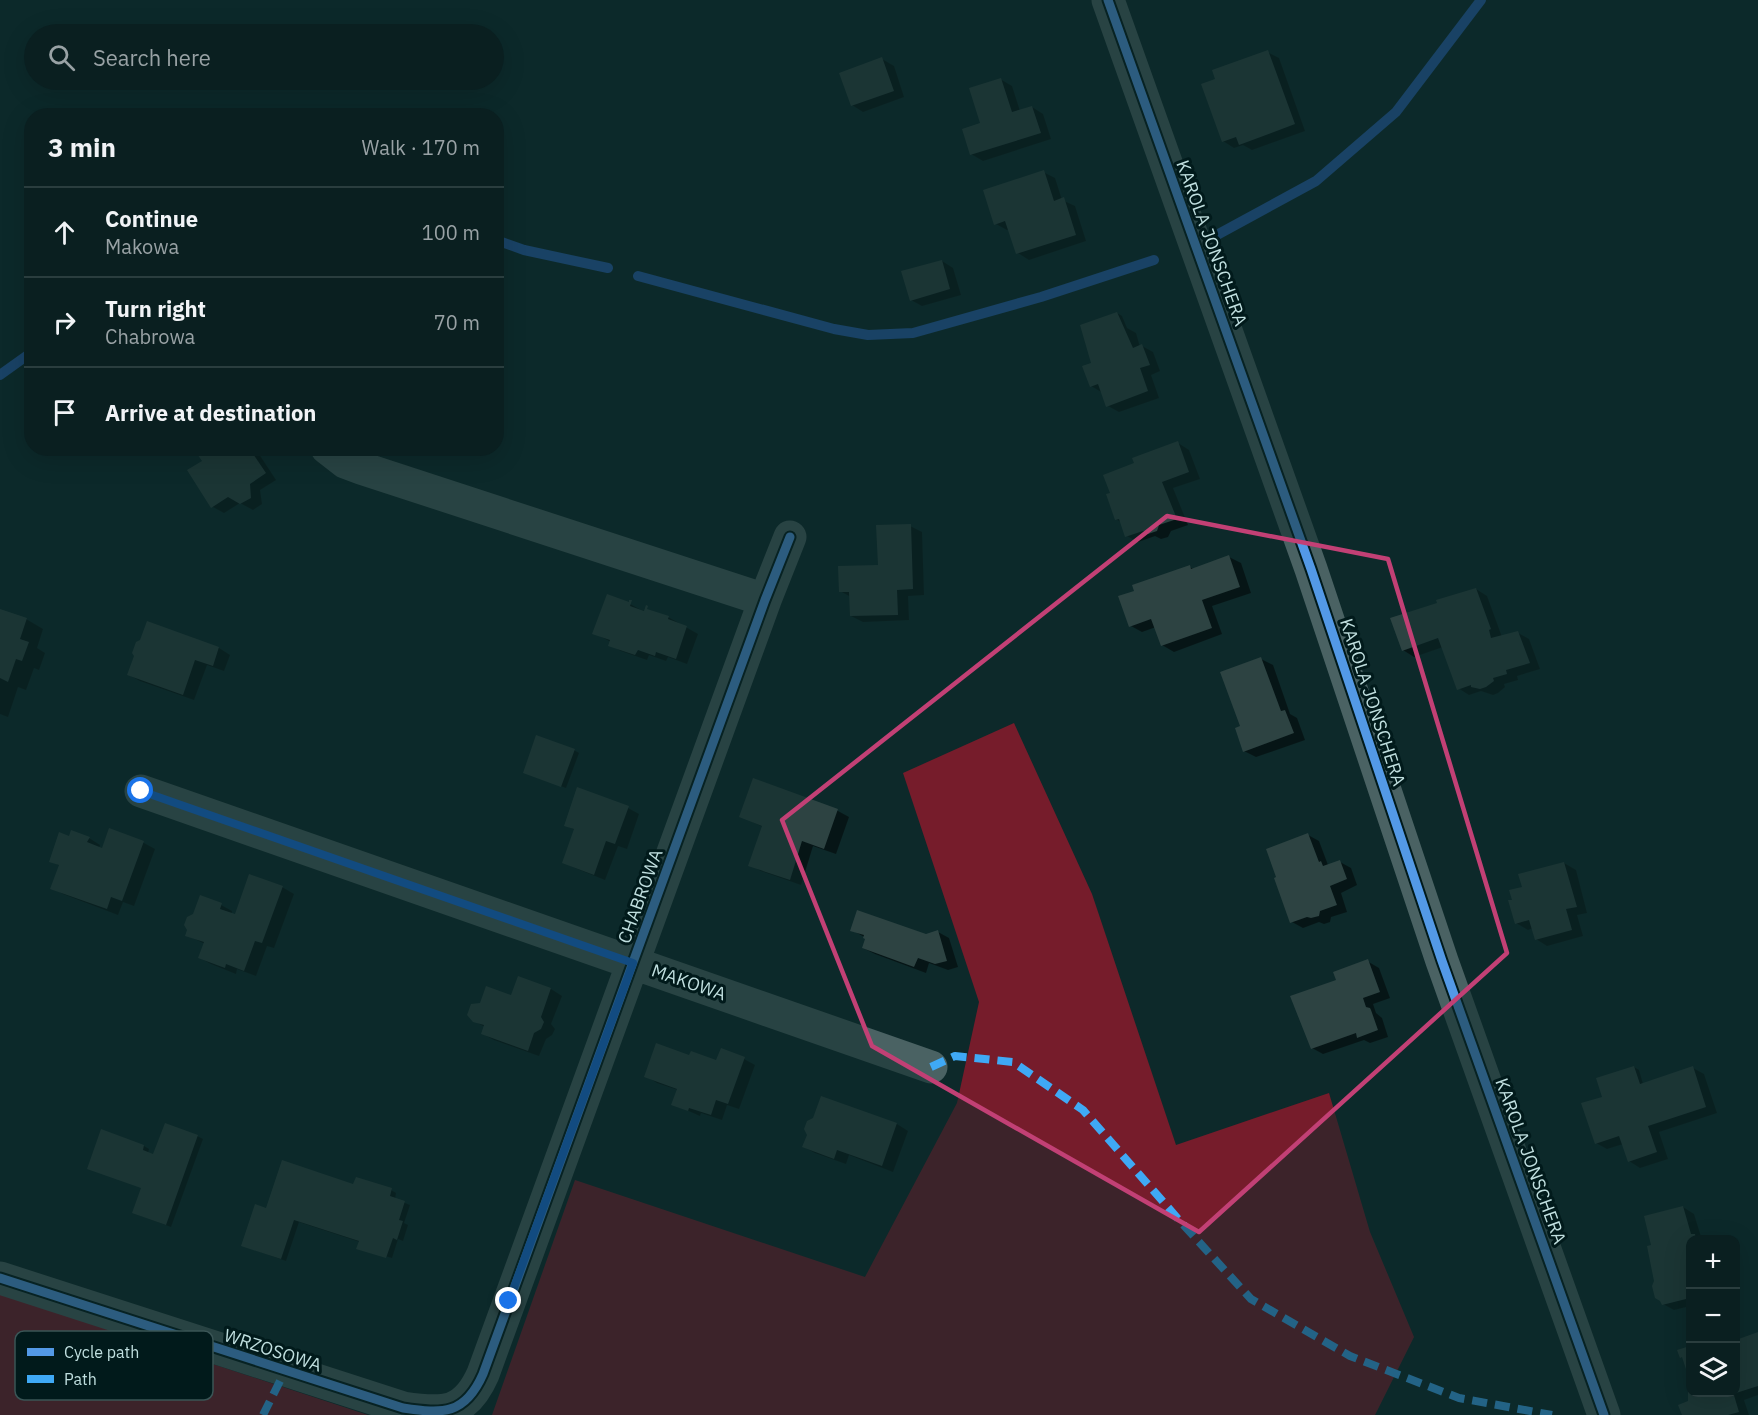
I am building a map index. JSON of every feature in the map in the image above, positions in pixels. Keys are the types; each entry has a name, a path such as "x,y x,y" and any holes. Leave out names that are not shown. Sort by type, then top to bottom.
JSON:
{"street":[{"name":"KAROLA JONSCHERA","path":"1108,0 1311,569 1442,961 1604,1415"},
{"path":"337,456 345,462 361,468 765,600"},
{"name":"CHABROWA","path":"435,1413 451,1410 465,1402 476,1390 790,537"},
{"name":"MAKOWA","path":"141,791 931,1067"},
{"name":"WRZOSOWA","path":"0,1278 165,1331"},
{"name":"WRZOSOWA","path":"213,1346 392,1404 435,1413"}],"highlighted area":[{"path":"1167,516 1388,559 1507,953 1199,1232 872,1046 782,820"}],"shaded area":[{"path":"1014,723 1092,894 1176,1145 1329,1093 1370,1232 1414,1337 1375,1415 492,1415 575,1180 865,1277 957,1103 979,1002 903,773"},
{"path":"0,1294 113,1331 15,1331 15,1400 213,1400 213,1364 368,1415 0,1415"}],"building":[{"path":"1268,50 1295,124 1239,145 1236,137 1222,142 1201,84 1215,79 1212,70"},
{"path":"882,57 894,91 851,106 839,73"},
{"path":"1001,78 1012,112 1032,106 1041,133 970,155 962,129 980,123 969,88"},
{"path":"1044,170 1054,201 1064,197 1076,235 1016,254 1005,221 994,225 983,190"},
{"path":"942,260 950,289 910,301 901,271"},
{"path":"1117,312 1133,348 1142,344 1150,365 1140,368 1148,391 1106,407 1098,384 1090,387 1082,366 1091,363 1080,325"},
{"path":"1178,441 1189,472 1162,482 1177,519 1159,525 1157,531 1148,534 1143,531 1125,537 1119,519 1115,520 1106,494 1110,493 1103,475 1134,463 1132,458"},
{"path":"199,456 254,456 266,473 250,484 251,498 240,504 228,497 211,508 187,470 202,461"},
{"path":"911,524 913,589 897,590 898,615 850,616 849,592 839,592 838,566 878,565 876,525"},
{"path":"1229,555 1240,587 1202,600 1212,628 1161,646 1151,619 1129,627 1118,596 1134,591 1132,585 1190,565 1191,569"},
{"path":"1476,588 1491,629 1489,630 1491,638 1518,631 1530,663 1506,670 1507,674 1493,678 1494,681 1486,687 1480,689 1471,687 1471,685 1457,690 1438,638 1402,651 1390,618 1437,603 1436,600"},
{"path":"607,594 629,602 632,600 630,606 644,611 646,605 647,609 669,616 668,619 687,626 676,659 656,652 655,656 638,650 635,655 608,646 610,640 592,634"},
{"path":"0,609 27,618 20,639 29,642 22,661 16,659 8,682 0,678"},
{"path":"147,621 219,647 213,666 195,660 183,695 127,675 136,642 140,640"},
{"path":"1261,657 1281,711 1285,710 1294,733 1243,752 1235,728 1240,726 1220,672"},
{"path":"536,735 575,749 561,787 523,773"},
{"path":"753,778 838,809 824,849 802,841 790,880 748,866 762,826 739,817"},
{"path":"577,787 629,806 615,844 606,841 594,875 562,863 574,829 564,826"},
{"path":"109,828 144,841 122,901 111,897 107,909 50,889 59,865 49,862 59,832 69,836 71,830 90,837 87,842 102,848"},
{"path":"1308,833 1319,862 1321,861 1323,866 1340,860 1347,879 1330,886 1337,905 1320,911 1319,916 1307,917 1290,923 1266,849"},
{"path":"1564,862 1577,907 1566,909 1572,930 1535,940 1529,920 1515,924 1508,900 1512,900 1509,890 1522,887 1518,874"},
{"path":"249,874 283,886 262,943 255,941 244,971 226,964 225,968 198,958 204,942 185,936 187,930 184,925 187,917 193,914 200,895 222,903 220,909 235,914"},
{"path":"857,910 926,934 938,930 947,961 935,964 918,958 914,967 862,948 864,935 850,931"},
{"path":"1368,959 1380,992 1363,998 1366,1007 1371,1010 1378,1030 1357,1038 1356,1033 1311,1049 1290,996 1336,980 1333,972"},
{"path":"518,976 551,988 541,1017 544,1022 541,1029 534,1033 528,1051 481,1034 484,1025 473,1022 467,1015 471,1004 480,1003 486,986 511,995"},
{"path":"656,1043 689,1055 691,1051 716,1060 721,1048 745,1057 728,1104 716,1100 711,1115 671,1105 677,1089 644,1077"},
{"path":"1634,1066 1640,1084 1693,1066 1706,1107 1648,1126 1657,1152 1628,1162 1619,1136 1595,1144 1581,1103 1602,1097 1596,1078"},
{"path":"821,1096 897,1123 882,1166 837,1150 834,1159 802,1147 807,1135 804,1129 807,1121 813,1118"},
{"path":"165,1123 198,1135 166,1225 132,1213 141,1188 87,1169 101,1129 144,1145 143,1150 153,1154"},
{"path":"282,1160 353,1184 356,1177 392,1188 390,1196 405,1201 399,1220 403,1221 397,1240 393,1238 386,1258 356,1249 359,1241 294,1220 281,1259 241,1246 255,1204 266,1208"},
{"path":"1683,1206 1691,1234 1695,1235 1686,1235 1686,1299 1662,1305 1655,1298 1647,1246 1651,1245 1644,1216"},
{"path":"1758,1332 1758,1386 1740,1392 1740,1343 1740,1339"},
{"path":"1686,1347 1686,1369 1682,1357 1680,1358 1677,1350"},
{"path":"1688,1397 1734,1397 1739,1412 1728,1415 1682,1415 1678,1405 1688,1401"}],"waterway":[{"path":"1215,236 1316,181 1396,112 1481,0"},
{"path":"504,243 524,250 608,268"},
{"path":"638,276 834,329 868,335 913,333 1041,297 1154,260"},
{"path":"0,375 24,358"}],"marked path":[{"path":"931,1067 955,1056 1013,1062 1083,1110 1251,1299 1350,1356 1459,1398 1552,1415"},
{"path":"263,1415 285,1371"}],"cycle path":[{"path":"1108,0 1311,569 1442,961 1604,1415"},
{"path":"213,1347 403,1408 441,1411 451,1409 469,1397 483,1374 790,537"},
{"path":"0,1278 164,1331"}],"route":[{"path":"141,791 633,963 509,1301"}]}
